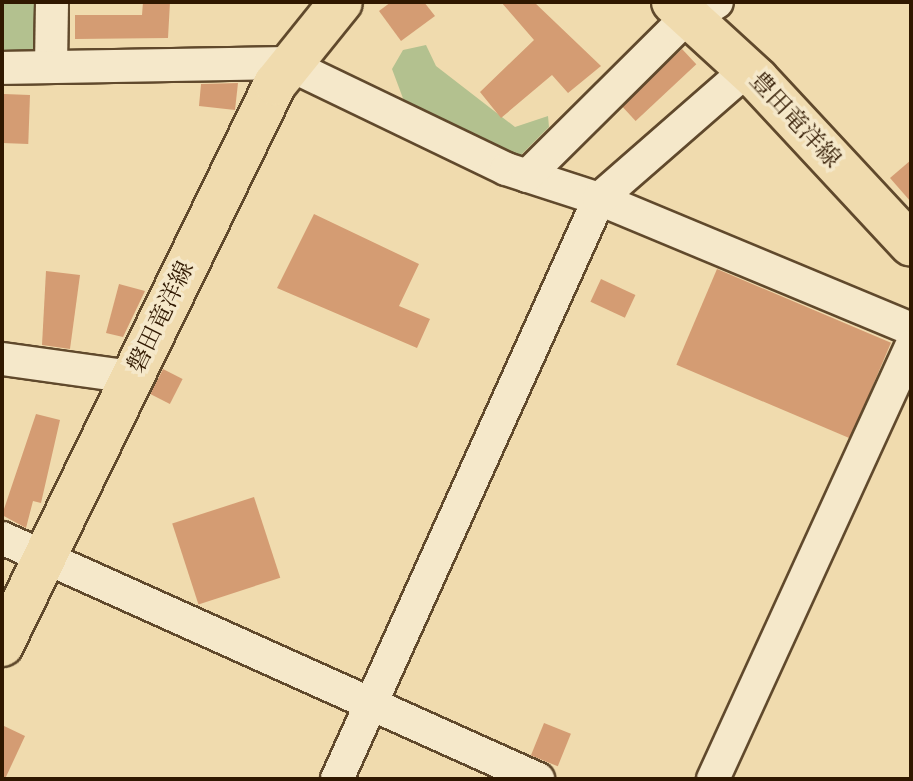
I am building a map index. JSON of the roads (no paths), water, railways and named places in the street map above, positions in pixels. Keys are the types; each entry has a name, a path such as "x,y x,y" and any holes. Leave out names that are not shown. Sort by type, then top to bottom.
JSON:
{"main road":[{"name":"磐田竜洋線","path":"2,645 286,63 341,2"},
{"name":"豊田竜洋線","path":"694,7 747,70 911,245"}],"street":[{"path":"51,66 52,2"},
{"path":"527,176 694,7"},
{"path":"2,68 286,63 527,176 599,199 911,329"},
{"path":"337,779 599,199 747,70"},
{"path":"713,779 911,347"},
{"path":"2,359 131,377"},
{"path":"2,538 538,779"}]}
